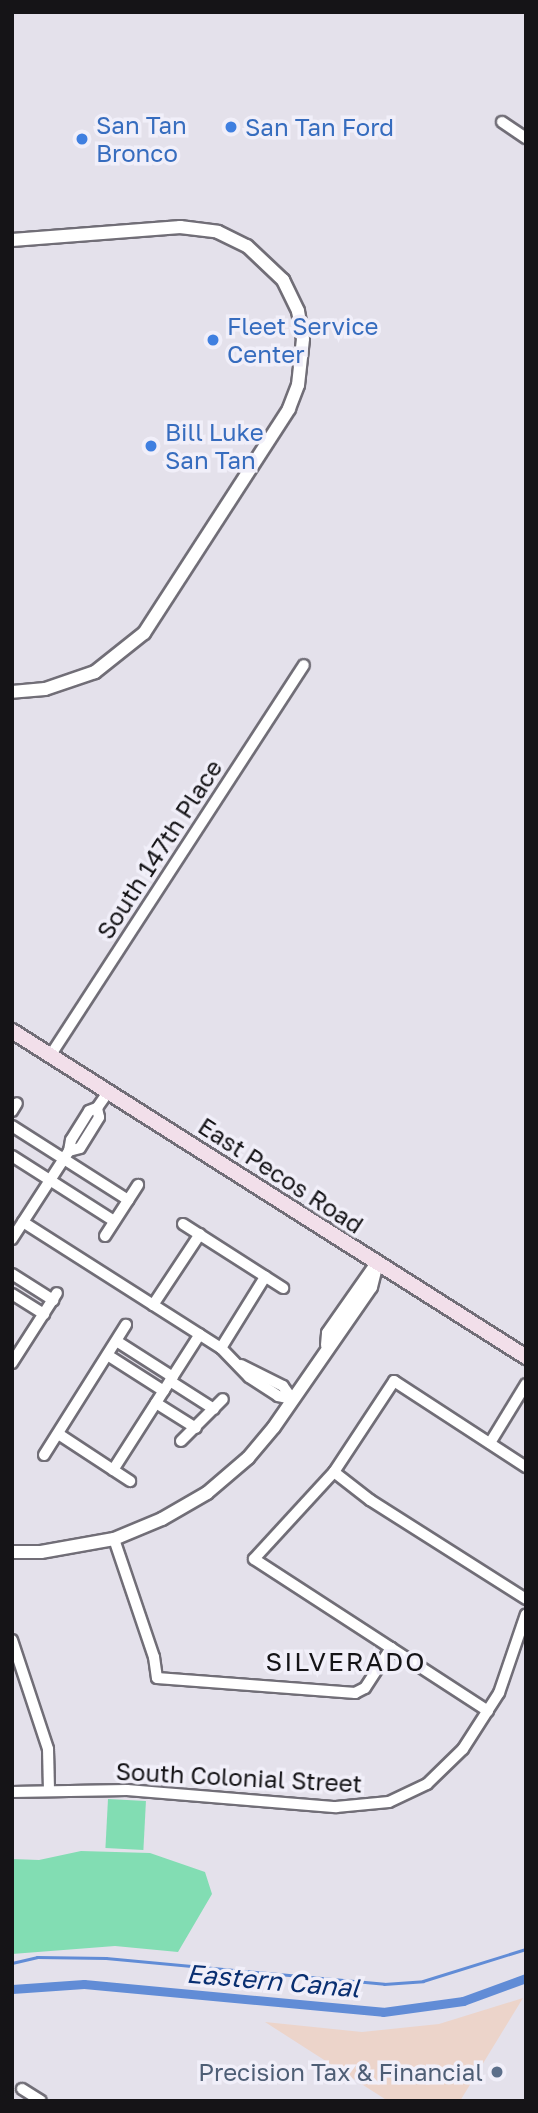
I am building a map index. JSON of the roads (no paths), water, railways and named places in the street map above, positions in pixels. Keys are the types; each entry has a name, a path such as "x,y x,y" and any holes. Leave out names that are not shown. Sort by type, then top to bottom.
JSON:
{"main road":[{"name":"East Pecos Road","path":"12,1031 526,1357"}],"street":[{"path":"502,122 526,138"},
{"path":"12,240 180,227 218,232 247,246 284,280 298,311 303,339 298,386 289,409 144,633 94,672 45,689 12,692"},
{"name":"South 147th Place","path":"51,1056 304,665"},
{"path":"12,1239 67,1155 71,1140 89,1111 97,1108 108,1092"},
{"path":"12,1126 67,1155 128,1200"},
{"path":"12,1156 114,1221"},
{"path":"105,1236 138,1185"},
{"path":"23,1223 221,1348 241,1364 249,1377 278,1395 292,1399"},
{"path":"183,1224 283,1288"},
{"path":"153,1305 200,1234"},
{"path":"12,1552 41,1552 114,1539 162,1520 206,1493 253,1452 292,1399 327,1345 328,1333 377,1263"},
{"path":"12,1274 55,1297 12,1363"},
{"path":"221,1348 265,1277"},
{"path":"12,1294 44,1314"},
{"path":"44,1455 60,1435 110,1356 126,1325"},
{"path":"113,1470 200,1334"},
{"path":"118,1342 169,1383"},
{"path":"110,1356 169,1383 214,1409"},
{"path":"488,1711 254,1559 334,1472 394,1381 526,1466"},
{"path":"490,1443 526,1384"},
{"path":"181,1441 223,1399"},
{"path":"156,1403 196,1428"},
{"path":"60,1435 130,1481"},
{"path":"334,1472 370,1500 526,1599"},
{"path":"114,1539 154,1657 157,1678 355,1693 365,1688 391,1648"},
{"name":"South Colonial Street","path":"12,1792 49,1789 127,1790 336,1807 374,1806 427,1784 456,1757 488,1711 506,1676 526,1614"},
{"path":"12,1640 48,1749 49,1789"},
{"path":"22,2089 41,2101"}],"waterway":[{"path":"12,1963 37,1957 106,1958 384,1984 423,1981 526,1949"},
{"name":"Eastern Canal","path":"12,1989 84,1984 383,2012 463,2001 526,1978"}],"place":[{"name":"San Tan Ford","path":"231,127"},
{"name":"San Tan Bronco","path":"82,139"},
{"name":"Fleet Service Center","path":"213,340"},
{"name":"Bill Luke San Tan","path":"151,446"},
{"name":"Precision Tax & Financial","path":"497,2072"}],"district":[{"name":"SILVERADO","path":"346,1662"}]}
